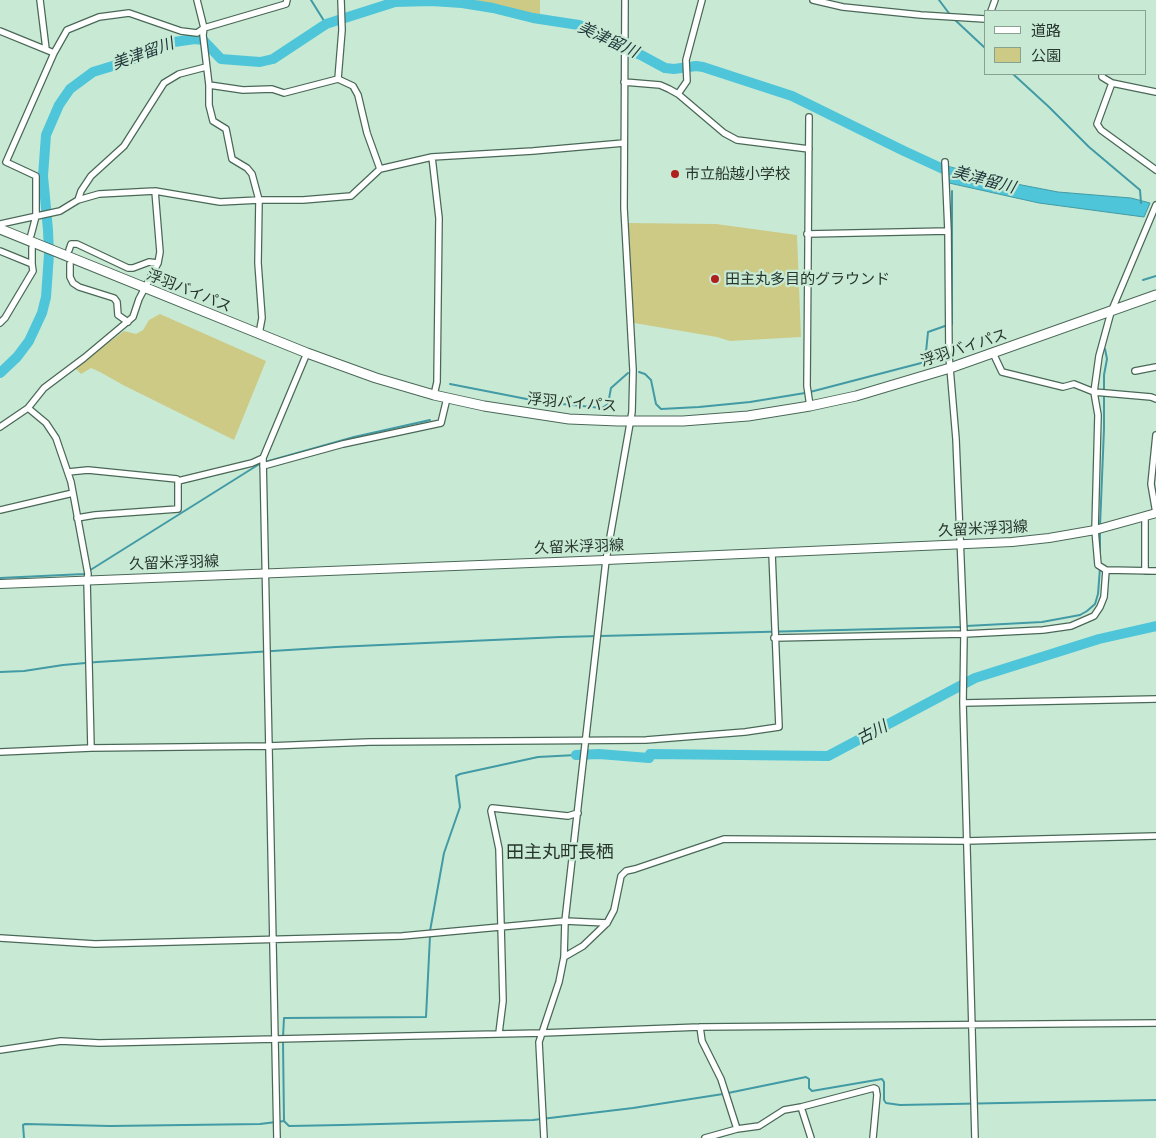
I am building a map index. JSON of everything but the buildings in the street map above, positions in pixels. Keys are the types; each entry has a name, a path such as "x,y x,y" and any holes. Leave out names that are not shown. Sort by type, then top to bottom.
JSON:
{"highway":[{"name":"浮羽バイパス","path":"0,229 36,247 66,252 145,289 376,378 447,398 522,413 569,419 630,422 716,419 810,406 856,396 950,368 1156,296"}],"main road":[{"name":"久留米浮羽線","path":"0,584 88,575 265,573 960,544 1049,538 1095,530 1156,513"}],"street":[{"path":"40,0 46,49"},
{"path":"197,0 204,28 209,105 213,121 226,129 232,159 247,168 252,174 259,200 258,263 262,318 259,334"},
{"path":"31,235 36,216 36,176 6,162 54,52 67,30 99,17 129,13 181,30 197,32 204,28 286,4 287,0"},
{"path":"338,79 342,30 341,0"},
{"path":"544,1138 539,1042 560,982 564,957 565,921 606,560 630,422 633,370 624,208 625,0"},
{"path":"678,94 687,80 686,60 702,0"},
{"path":"813,0 843,7 984,19"},
{"path":"0,31 54,52"},
{"path":"78,200 81,191 91,176 124,146 164,83 179,74 206,67"},
{"path":"1102,75 1102,77 1112,83 1156,92"},
{"path":"209,85 243,90 272,89 284,93 338,79 353,86 358,95 367,133 380,169"},
{"path":"624,82 660,85 678,94 710,123 737,140 809,149"},
{"path":"1112,83 1097,124 1101,130 1156,170"},
{"path":"809,117 807,386 810,406"},
{"path":"0,224 60,211 78,200 99,194 155,191 220,202 303,200 351,196 380,169 432,158 624,143"},
{"path":"432,158 439,218 437,382 434,395"},
{"path":"945,162 950,368 956,439 964,634 963,703 966,841 975,1138"},
{"path":"0,427 28,408 44,388 133,318 158,263 160,252 155,191"},
{"path":"1156,205 1111,312 1099,356 1094,392 1098,415 1095,530 1098,565 1106,570 1156,571"},
{"path":"807,234 948,231"},
{"path":"66,252 71,244 77,244 128,268 149,262 158,263"},
{"path":"0,323 5,318 33,271 32,264 36,247"},
{"path":"0,251 32,264"},
{"path":"70,264 70,277 73,283 79,287 114,298 118,302 118,315 128,322"},
{"path":"277,1138 263,462 307,353"},
{"path":"993,354 1002,372 1063,388 1074,384 1094,392 1156,399"},
{"path":"1135,371 1156,368"},
{"path":"68,472 88,470 178,481 252,463 441,423 447,398"},
{"path":"28,408 50,427 56,438 73,493 88,575 91,748"},
{"path":"1156,435 1150,484 1156,513"},
{"path":"77,518 95,514 178,509 178,481"},
{"path":"0,510 73,493"},
{"path":"1145,571 1146,516"},
{"path":"0,752 91,748 269,746 369,742 646,740 745,732 779,727 772,553"},
{"path":"774,638 964,634 1043,630 1071,626 1094,616 1100,607 1104,597 1106,570"},
{"path":"963,703 1156,699"},
{"path":"499,1033 503,1001 502,926 499,849 491,817 492,808 568,816 578,813"},
{"path":"564,957 583,946 607,923 614,910 621,876 626,871 724,839 966,841 1156,836"},
{"path":"0,938 95,944 402,936 565,921 607,923"},
{"path":"0,1050 60,1041 275,1039 700,1027 1156,1023"},
{"path":"700,1027 702,1041 721,1079 737,1129"},
{"path":"705,1138 737,1129 759,1126 784,1110 801,1108 874,1088 877,1095 873,1138"},
{"path":"801,1108 811,1138"}],"green space":[{"path":"477,0 540,0 540,18 477,2"},
{"name":"田主丸多目的グラウンド","path":"628,223 716,224 797,235 801,337 730,341 717,337 634,323"},
{"path":"160,314 266,361 234,440 100,372 91,368 81,374 75,368 124,331 136,334 143,330 149,320"}],"water":[{"path":"947,166 1001,181 1058,192 1131,198 1150,203 1144,217 1039,203 949,183"}],"waterway":[{"path":"311,0 326,24"},
{"path":"939,0 951,16"},
{"name":"美津留川","path":"0,373 17,357 29,341 42,313 46,297 49,254 43,176 46,135 59,105 70,89 93,72 129,61 168,43 195,39 203,40 221,59 260,62 273,59 326,24 395,2 431,1 493,8 533,18 593,29 613,44 641,55 665,68 703,67 792,96 954,174"},
{"path":"954,19 984,47"},
{"path":"1014,75 1089,147 1140,190 1141,203"},
{"path":"952,191 952,324"},
{"path":"1143,280 1156,276"},
{"path":"810,392 925,362 928,332 945,326"},
{"path":"1100,526 1104,375 1107,359 1105,349"},
{"path":"639,372 645,374 651,380 656,404 661,409 750,402 805,393"},
{"path":"450,384 542,402 602,408 608,404 611,388 628,373"},
{"path":"265,462 354,437 430,420"},
{"path":"0,578 84,574 261,463"},
{"path":"1100,531 1100,558"},
{"path":"966,626 1042,622 1080,615 1095,604 1098,594 1100,568"},
{"name":"古川","path":"576,755 599,754 649,758 650,754 828,756 975,678 1099,639 1156,626"},
{"path":"0,672 97,662 336,647 560,637 961,627"},
{"path":"430,931 444,853 460,807 456,776 538,757 576,755"},
{"path":"283,1037 284,1018 426,1017 430,936"},
{"path":"283,1041 284,1121"},
{"path":"728,1093 806,1077 809,1079 809,1088 812,1091 882,1079 886,1103 900,1105 1156,1100"},
{"path":"24,1138 23,1125 25,1124 110,1126 260,1124 284,1121 289,1126 533,1120 633,1108 723,1094"}],"place":[{"name":"市立船越小学校","path":"675,174"},
{"name":"田主丸多目的グラウンド","path":"715,279"}],"district":[{"name":"田主丸町長栖","path":"560,853"}]}
